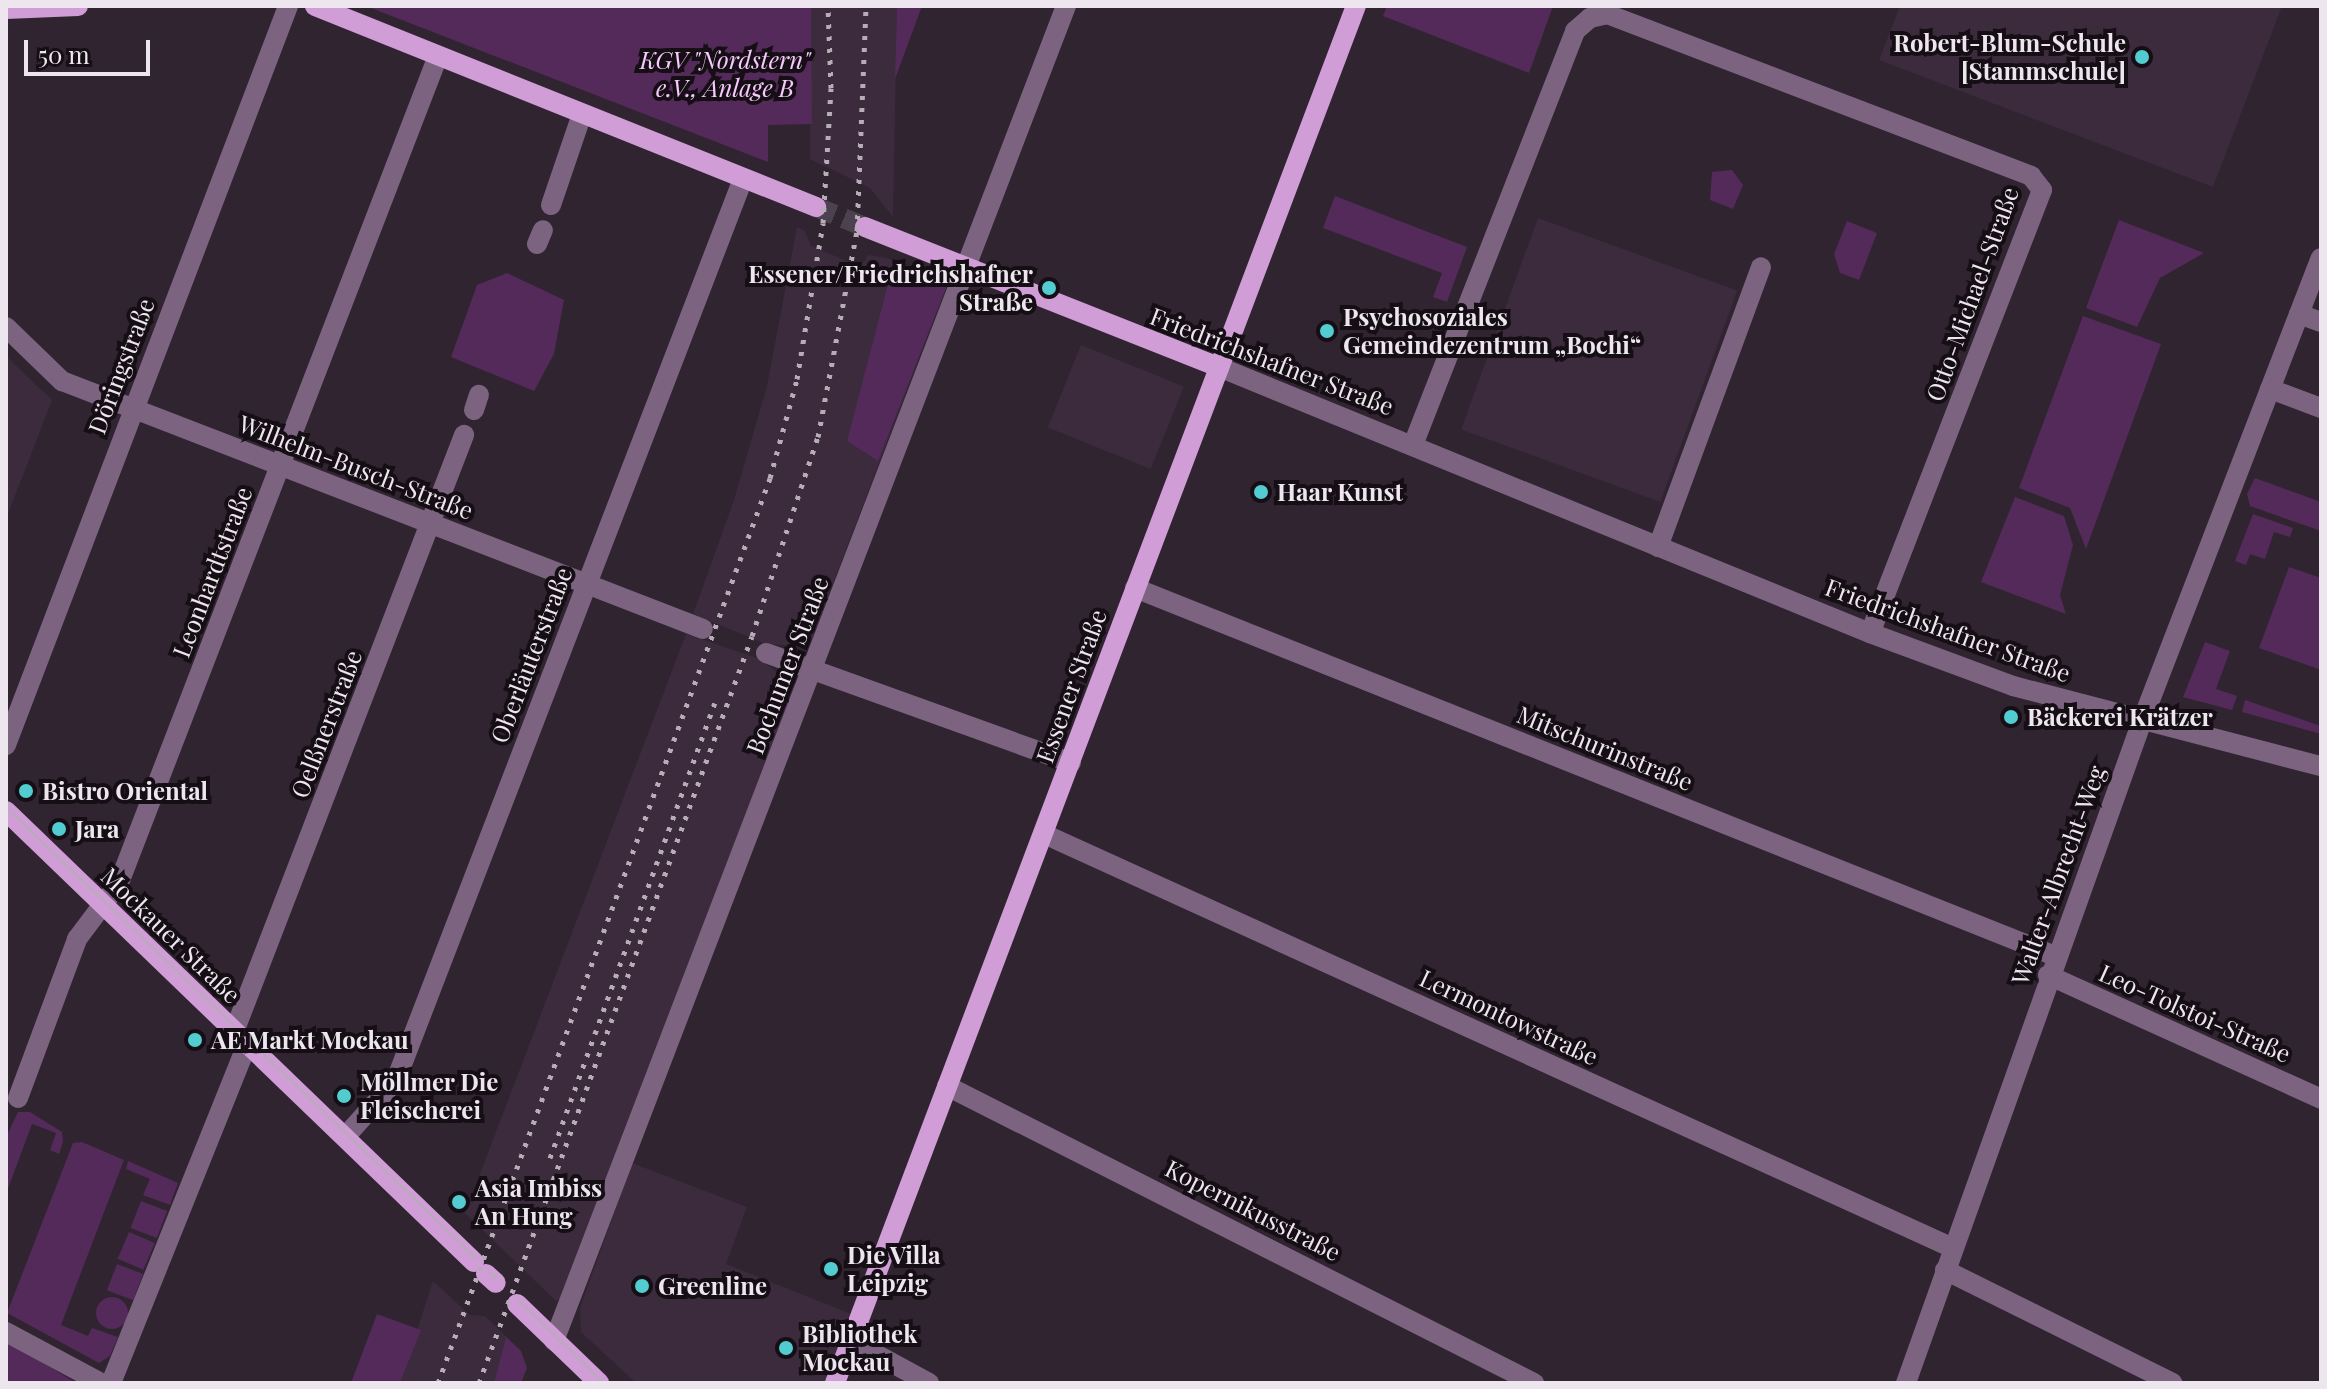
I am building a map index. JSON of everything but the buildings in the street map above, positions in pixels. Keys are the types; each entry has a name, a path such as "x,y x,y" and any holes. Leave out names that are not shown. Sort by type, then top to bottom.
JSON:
{"main road":[{"path":"6,9 78,6"},
{"path":"315,6 816,207"},
{"name":"Essener Straße","path":"835,1383 1356,6"},
{"name":"Friedrichshafner Straße","path":"865,227 1219,367"},
{"name":"Mockauer Straße","path":"6,811 485,1273"},
{"path":"517,1304 599,1383"}],"street":[{"name":"Döringstraße","path":"6,745 288,6"},
{"name":"Bochumer Straße","path":"554,1341 969,268 1066,6"},
{"name":"Otto-Michael-Straße","path":"1413,445 1575,31 1590,18 1607,14 2031,176 2042,190 1870,633"},
{"name":"Leonhardtstraße","path":"18,1098 77,939 119,883 438,56"},
{"path":"551,205 582,114"},
{"name":"Oberläuterstraße","path":"345,1137 396,1080 743,179"},
{"name":"Walter-Albrecht-Weg","path":"1906,1383 2052,966 2142,721 2321,258"},
{"path":"1658,547 1761,267"},
{"path":"2299,314 2321,322"},
{"name":"Wilhelm-Busch-Straße","path":"6,327 62,381 703,629"},
{"name":"Friedrichshafner Straße","path":"1219,367 1870,633 2013,686 2321,766"},
{"path":"2270,389 2321,408"},
{"name":"Oelßnerstraße","path":"111,1383 464,435"},
{"name":"Mitschurinstraße","path":"1135,588 2052,966"},
{"path":"766,653 1071,763"},
{"name":"Lermontowstraße","path":"1044,834 1953,1248"},
{"name":"Leo-Tolstoi-Straße","path":"2052,966 2321,1099"},
{"name":"Kopernikusstraße","path":"947,1086 1534,1383"},
{"path":"1945,1270 2173,1383"},
{"path":"6,1332 101,1383"},
{"path":"850,1340 929,1383"}],"shaded area":[{"path":"811,6 897,6 893,217 870,188 810,159"},
{"name":"Robert-Blum-Schule [Stammschule]","path":"1900,6 2282,6 2213,187 1879,60"},
{"path":"1538,218 1737,291 1660,502 1461,429"},
{"path":"797,227 805,231 811,246 861,267 868,255 887,258 942,280 946,288 811,641 798,647 763,643 693,614 733,503 767,386"},
{"path":"1081,345 1184,387 1151,469 1048,428"},
{"path":"6,356 52,400 6,519"},
{"path":"686,634 757,658 796,685 563,1297 556,1301 465,1213"},
{"path":"632,1163 747,1207 726,1264 851,1314 825,1383 636,1383 581,1332 580,1308"},
{"path":"433,1281 470,1315 485,1316 521,1351 527,1368 521,1383 400,1383"}],"green space":[{"name":"KGV \"Nordstern\" e.V., Anlage B","path":"366,6 811,6 812,124 768,125 768,162"},
{"path":"897,6 922,6 895,79"},
{"path":"1387,6 1553,6 1529,73 1383,16"},
{"path":"1732,170 1743,185 1733,209 1710,200 1712,172"},
{"path":"1335,196 1467,247 1447,302 1433,297 1442,273 1323,228"},
{"path":"2119,220 2204,253 2160,278 2137,327 2086,308"},
{"path":"1847,221 1877,233 1859,280 1840,273 1834,254"},
{"path":"894,261 942,280 946,288 878,461 847,441"},
{"path":"507,273 564,300 554,354 534,391 451,357 477,285"},
{"path":"2083,316 2161,344 2086,549 2070,508 2019,488"},
{"path":"2255,478 2321,502 2321,531 2250,506 2247,494"},
{"path":"2015,497 2064,516 2073,545 2060,595 2066,614 1981,582"},
{"path":"2253,514 2293,528 2290,537 2274,532 2265,559 2250,554 2246,565 2235,561"},
{"path":"2289,567 2321,578 2321,670 2259,648"},
{"path":"2205,642 2230,651 2216,689 2237,696 2232,710 2183,697"},
{"path":"2245,700 2321,726 2321,734 2242,712"},
{"path":"18,1112 30,1112 62,1132 63,1142 59,1154 50,1150 56,1133 32,1124 6,1194 6,1137"},
{"path":"82,1142 124,1160 61,1325 88,1336 92,1328 118,1337 110,1356 99,1363 7,1313 73,1143"},
{"path":"128,1161 178,1183 170,1205 143,1195 150,1179 126,1169"},
{"path":"141,1201 167,1211 157,1238 131,1228"},
{"path":"129,1232 155,1243 143,1270 118,1259"},
{"path":"117,1264 143,1274 133,1300 107,1290"},
{"path":"112,1297 123,1302 128,1313 123,1324 112,1329 101,1324 96,1313 101,1302"},
{"path":"377,1314 421,1330 400,1383 351,1383"},
{"path":"506,1337 521,1351 527,1368 521,1383 494,1383"},
{"path":"6,1341 22,1350 76,1383 6,1383"}],"tunnel":[{"path":"816,207 865,227"}],"tram line":[{"path":"6,807 476,1258"},
{"path":"488,1270 497,1280"},
{"path":"518,1300 604,1383"}],"railway":[{"path":"438,1383 770,478 797,379 823,223 831,88 828,6"},
{"path":"479,1383 752,636 818,437 857,231 866,6"},
{"path":"550,1158 715,703"}],"place":[{"name":"Robert-Blum-Schule [Stammschule]","path":"2142,57"},
{"name":"Essener/Friedrichshafner Straße","path":"1049,288"},
{"name":"Psychosoziales Gemeindezentrum „Bochi“","path":"1327,331"},
{"name":"Haar Kunst","path":"1261,492"},
{"name":"Bäckerei Krätzer","path":"2011,717"},
{"name":"Bistro Oriental","path":"26,791"},
{"name":"Jara","path":"59,829"},
{"name":"AE Markt Mockau","path":"195,1040"},
{"name":"Möllmer Die Fleischerei","path":"344,1096"},
{"name":"Asia Imbiss An Hung","path":"459,1202"},
{"name":"Die Villa Leipzig","path":"831,1269"},
{"name":"Greenline","path":"642,1286"},
{"name":"Bibliothek Mockau","path":"786,1348"}]}
